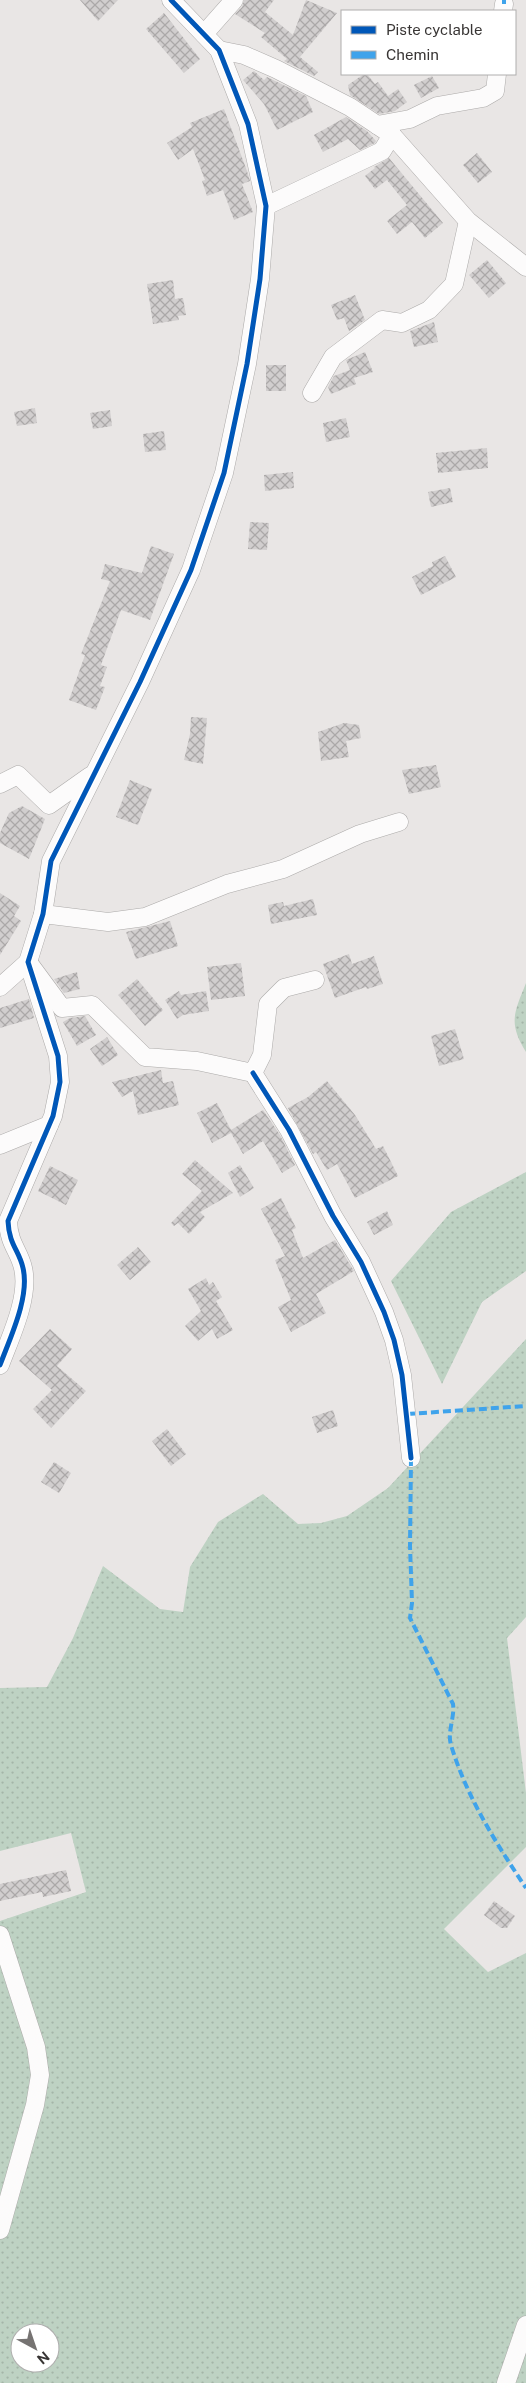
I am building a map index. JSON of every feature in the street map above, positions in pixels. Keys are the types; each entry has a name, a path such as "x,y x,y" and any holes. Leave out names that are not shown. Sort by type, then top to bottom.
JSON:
{"street":[{"path":"0,987 28,962 42,914 50,861 140,682 191,570 224,473 248,364 260,279 266,206 248,124 220,50 171,0"},
{"path":"204,34 234,0"},
{"path":"220,50 244,56 276,69 350,107 392,135 468,221 526,268"},
{"path":"376,125 410,119 437,106 483,98 495,91 497,75"},
{"path":"266,206 382,150 392,135"},
{"path":"312,393 333,357 382,320 402,323 429,310 454,284 468,221"},
{"path":"0,784 18,775 48,805 92,775"},
{"path":"42,914 108,922 145,916 228,884 283,869 360,834 399,822"},
{"path":"28,962 62,1008 92,1005 145,1057 197,1061 253,1073 289,1130 360,1262 384,1312 394,1340 402,1375 411,1458"},
{"path":"0,1365 15,1325 26,1284 23,1266 9,1235 8,1221 49,1125 60,1082 58,1056 28,962"},
{"path":"253,1073 262,1055 268,1004 284,988 315,980"},
{"path":"0,1145 49,1125"},
{"path":"0,1935 36,2047 40,2075 35,2105 0,2230"},
{"path":"506,2383 526,2325"}],"green space":[{"path":"526,983 526,1052 517,1033 515,1018 518,1002"},
{"path":"526,1172 526,1271 482,1302 442,1384 391,1281 451,1212"},
{"path":"526,1339 526,1617 507,1638 526,1793 526,1847 444,1929 488,1972 526,1953 526,2383 0,2383 0,1921 86,1892 71,1833 0,1851 0,1688 47,1687 73,1638 103,1566 160,1609 183,1612 190,1567 218,1522 263,1494 298,1524 321,1523 347,1516 388,1488"}],"building":[{"path":"80,0 118,0 98,21"},
{"path":"244,0 274,0 265,12 293,35 306,0 337,13 300,57 318,72 314,76 284,61 287,59 261,37 265,33 235,14 242,7"},
{"path":"164,13 200,59 184,73 146,29"},
{"path":"254,71 264,80 267,77 306,96 313,112 277,130 264,104 243,80"},
{"path":"363,75 368,75 375,84 378,82 388,96 398,89 407,102 395,111 379,114 350,95 348,85"},
{"path":"432,76 439,88 421,98 414,85"},
{"path":"224,109 250,181 242,184 253,212 234,220 223,190 207,196 202,181 205,180 193,149 178,160 167,143 192,127 190,123"},
{"path":"346,117 367,131 376,141 375,143 360,150 348,139 323,152 314,135"},
{"path":"477,153 492,172 478,183 463,165"},
{"path":"389,158 443,223 425,238 412,222 397,234 387,221 407,205 387,180 375,189 365,176 374,167"},
{"path":"487,260 506,283 489,298 469,275"},
{"path":"173,280 175,299 183,298 186,315 178,316 179,320 153,324 147,284"},
{"path":"355,295 365,320 349,331 344,318 337,320 331,305"},
{"path":"434,322 438,342 414,347 410,331"},
{"path":"365,352 373,372 354,378 356,384 331,394 328,387 334,376 350,370 346,360"},
{"path":"266,365 286,365 286,391 266,391"},
{"path":"35,408 37,423 17,426 14,412"},
{"path":"110,410 112,426 93,429 90,413"},
{"path":"346,418 350,437 326,442 323,423"},
{"path":"164,431 166,450 145,452 143,434"},
{"path":"487,448 488,468 438,473 436,453"},
{"path":"293,472 294,488 265,491 264,475"},
{"path":"450,488 453,502 431,507 428,492"},
{"path":"250,522 269,523 267,550 248,549"},
{"path":"151,546 174,554 150,620 121,610 101,665 107,667 100,686 105,687 96,710 69,700 85,655 81,654 110,581 101,579 105,564 142,573"},
{"path":"445,556 456,577 421,595 412,577 433,566 432,562"},
{"path":"191,717 207,718 203,764 184,760 190,734"},
{"path":"344,723 359,725 361,738 346,741 349,757 321,761 318,732"},
{"path":"436,765 441,787 409,794 402,770"},
{"path":"130,780 152,789 138,825 116,817"},
{"path":"22,806 45,819 29,859 0,843 0,833 9,813"},
{"path":"0,893 20,906 14,916 21,921 0,955"},
{"path":"313,899 317,915 271,924 268,905 283,902 284,906"},
{"path":"170,921 178,946 136,959 126,932"},
{"path":"349,954 352,964 374,956 383,984 367,989 366,987 335,998 323,964"},
{"path":"241,963 245,996 211,1000 207,967"},
{"path":"77,972 80,989 64,993 54,979"},
{"path":"137,979 163,1010 145,1026 118,995"},
{"path":"179,991 181,995 206,991 209,1011 183,1015 177,1019 165,1000"},
{"path":"29,999 34,1018 0,1028 0,1008"},
{"path":"85,1016 96,1035 77,1046 63,1022 70,1018"},
{"path":"455,1029 464,1059 439,1066 431,1036"},
{"path":"107,1037 118,1055 102,1066 90,1049"},
{"path":"161,1070 163,1083 173,1081 179,1105 138,1115 133,1091 122,1097 112,1082"},
{"path":"327,1081 355,1115 376,1149 383,1146 398,1176 355,1198 337,1164 327,1170 316,1152 313,1154 288,1108 308,1097"},
{"path":"217,1103 231,1130 263,1110 280,1135 295,1165 282,1173 263,1141 243,1154 231,1133 212,1143 197,1113"},
{"path":"195,1160 233,1193 200,1212 205,1217 189,1234 178,1223 174,1226 171,1223 202,1191 182,1174"},
{"path":"240,1165 254,1188 240,1197 228,1173"},
{"path":"50,1166 78,1180 66,1205 38,1191"},
{"path":"281,1198 296,1228 292,1230 303,1258 335,1240 354,1271 316,1294 326,1313 291,1332 278,1307 291,1300 275,1260 285,1256 261,1209"},
{"path":"387,1211 393,1225 374,1235 367,1222"},
{"path":"138,1247 151,1262 130,1280 117,1265"},
{"path":"206,1278 209,1285 213,1282 222,1297 216,1301 233,1330 217,1339 212,1329 198,1341 185,1326 201,1311 188,1289"},
{"path":"50,1329 72,1349 57,1366 86,1391 51,1428 33,1409 52,1390 19,1361"},
{"path":"333,1410 338,1426 317,1433 312,1417"},
{"path":"167,1429 186,1454 171,1466 152,1441"},
{"path":"54,1462 71,1473 59,1493 41,1482"},
{"path":"66,1870 71,1891 43,1897 42,1892 0,1901 0,1884"},
{"path":"494,1901 515,1916 507,1928 501,1928 484,1915"}],"marked path":[{"path":"407,1414 526,1406"},
{"path":"411,1458 410,1546 412,1603 410,1618 453,1704 450,1740 465,1783 483,1820 526,1888"}],"cycle path":[{"path":"0,1365 14,1330 24,1292 23,1268 10,1236 8,1221 53,1116 60,1082 58,1056 28,962 43,914 51,861 140,682 191,570 224,473 247,364 260,279 266,206 248,124 219,50 171,0"},
{"path":"253,1073 289,1130 333,1216 361,1262 384,1312 394,1340 402,1375 411,1458"}]}
